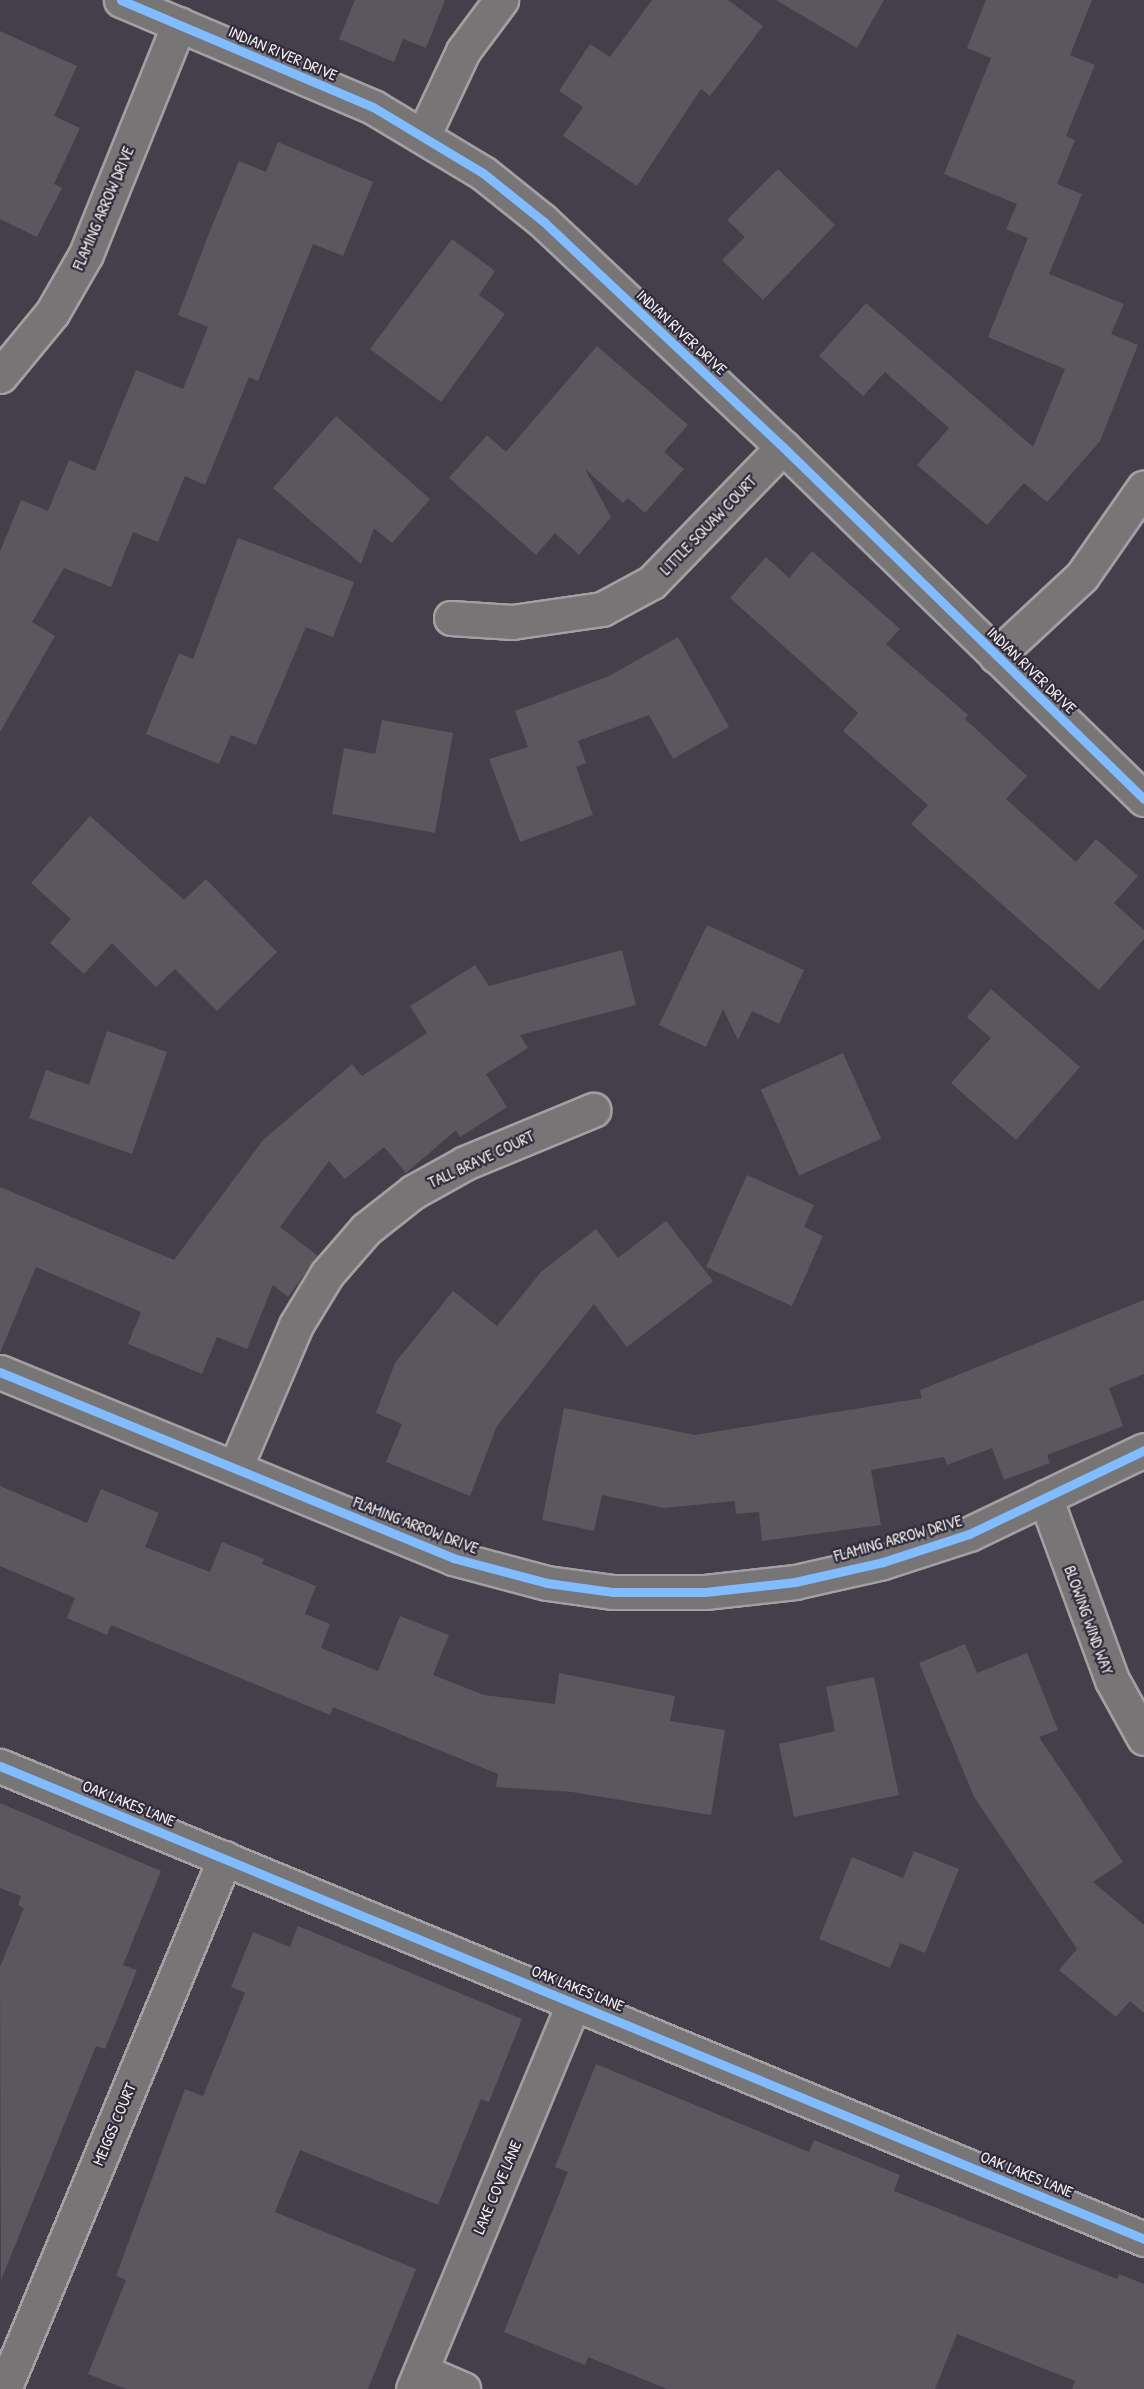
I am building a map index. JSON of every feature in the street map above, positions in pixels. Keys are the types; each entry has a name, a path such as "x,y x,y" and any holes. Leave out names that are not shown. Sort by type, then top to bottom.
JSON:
{"street":[{"name":"INDIAN RIVER DRIVE","path":"121,0 424,134 543,221 783,447 1144,799"},
{"path":"424,134 463,51 501,0"},
{"name":"FLAMING ARROW DRIVE","path":"0,376 52,313 86,254 179,24"},
{"name":"LITTLE SQUAW COURT","path":"451,618 512,622 602,609 652,582 783,447"},
{"path":"996,656 1082,576 1144,487"},
{"name":"TALL BRAVE COURT","path":"235,1468 296,1325 327,1274 366,1229 413,1192 465,1164 593,1110"},
{"name":"FLAMING ARROW DRIVE","path":"0,1372 453,1558 547,1583 613,1592 705,1592 795,1581 969,1534 1144,1450"},
{"name":"BLOWING WIND WAY","path":"1046,1497 1103,1659 1144,1738"},
{"name":"OAK LAKES LANE","path":"0,1766 1144,2239"},
{"name":"MEIGGS COURT","path":"4,2389 225,1858"},
{"name":"LAKE COVE LANE","path":"463,2389 417,2380 574,2003"}],"building":[{"path":"355,0 445,0 426,48 403,39 394,62 339,39"},
{"path":"652,0 728,0 763,26 710,96 701,89 637,186 563,136 583,107 559,91 590,44 610,57"},
{"path":"776,0 884,0 857,48"},
{"path":"986,0 1092,0 1070,55 1095,65 1066,136 1075,140 1057,184 1082,194 1049,274 1124,304 1111,334 1138,345 1100,441 1047,502 1024,483 987,525 917,465 949,428 885,372 863,396 819,356 866,303 1033,447 1065,369 988,337 1028,238 1006,229 1017,204 944,174 991,58 967,48"},
{"path":"0,31 77,66 54,116 80,128 54,184 62,188 37,237 0,219"},
{"path":"278,142 373,182 343,256 313,244 258,381 249,377 205,485 185,476 158,542 133,532 111,587 64,568 32,622 55,636 0,732 0,552 21,500 48,511 69,460 95,471 136,370 183,389 208,327 178,315 209,233 239,161 266,172"},
{"path":"778,169 835,225 763,300 722,260 745,237 727,220"},
{"path":"452,239 495,271 479,295 505,314 441,402 370,349"},
{"path":"597,346 688,425 664,452 684,469 645,513 628,498 623,503 585,469 611,517 579,555 555,533 536,555 449,478 487,435 506,452"},
{"path":"336,416 430,499 392,543 374,528 361,564 273,488"},
{"path":"238,538 354,582 333,637 306,627 256,745 231,735 219,764 146,734 179,653 193,659"},
{"path":"812,551 900,629 886,644 968,715 965,719 1027,776 1006,799 1076,862 1096,839 1138,876 1114,903 1144,930 1144,939 1099,990 911,824 928,805 843,731 858,713 730,598 766,557 789,578"},
{"path":"678,637 729,727 673,759 649,715 578,741 586,763 576,767 593,815 520,842 489,759 528,747 515,711 609,676"},
{"path":"382,720 453,733 435,833 332,814 344,748 375,754"},
{"path":"90,816 184,900 206,879 277,952 217,1011 175,969 156,987 112,943 84,974 50,943 71,919 31,883"},
{"path":"707,925 804,970 779,1024 752,1011 738,1040 723,1009 706,1047 659,1025"},
{"path":"622,950 636,1005 520,1035 528,1048 486,1074 507,1107 460,1137 456,1130 406,1173 384,1147 345,1179 329,1161 280,1227 318,1256 288,1297 273,1285 247,1349 217,1337 202,1374 128,1344 141,1312 36,1267 0,1353 0,1187 174,1260 263,1140 352,1064 362,1076 427,1033 410,1006 475,965 489,986"},
{"path":"991,989 1080,1067 1016,1140 951,1083 991,1038 967,1017"},
{"path":"107,1031 167,1052 132,1154 29,1118 46,1070 89,1085"},
{"path":"843,1053 881,1139 799,1175 761,1090"},
{"path":"747,1175 814,1205 804,1227 823,1236 792,1306 706,1267"},
{"path":"666,1221 713,1281 627,1347 594,1304 497,1426 470,1496 386,1462 402,1424 376,1413 395,1363 453,1291 497,1326 541,1272 596,1229 618,1258"},
{"path":"1144,1300 1144,1374 1109,1388 1123,1426 1047,1455 1050,1463 1004,1480 992,1448 947,1465 944,1457 871,1470 881,1525 762,1541 759,1512 736,1514 735,1501 664,1508 602,1495 594,1531 542,1520 564,1408 695,1435 922,1398 920,1390"},
{"path":"0,1486 87,1523 101,1489 159,1513 145,1547 210,1572 222,1542 264,1559 262,1564 316,1586 305,1614 330,1624 321,1648 378,1671 400,1616 449,1635 433,1675 484,1695 555,1704 559,1673 675,1696 670,1721 725,1730 711,1815 572,1792 496,1787 498,1774 333,1707 330,1715 111,1625 107,1635 67,1618 75,1598 0,1566"},
{"path":"965,1644 977,1673 1027,1653 1058,1730 1039,1737 1123,1862 1093,1882 1144,1925 1144,2013 1130,2001 1116,2017 1059,1970 1077,1949 974,1797 919,1663"},
{"path":"874,1677 899,1795 794,1817 779,1744 835,1731 826,1687"},
{"path":"0,1803 161,1871 123,1965 137,1970 105,2049 96,2046 1,2280 0,1967 24,1908 18,1905 21,1896 0,1888"},
{"path":"914,1851 959,1869 925,1953 900,1943 890,1968 819,1939 852,1857 903,1878"},
{"path":"298,1926 522,2019 489,2102 481,2099 438,2205 300,2150 275,2212 416,2269 368,2389 126,2389 88,2374 126,2280 116,2276 185,2089 203,2096 245,1993 231,1987 253,1932 290,1947"},
{"path":"596,2064 809,2152 814,2140 900,2175 894,2191 1117,2279 1119,2274 1144,2284 1144,2389 1072,2389 1075,2381 957,2334 935,2389 667,2389 588,2357 585,2365 504,2332 568,2172 555,2167"}],"cycle path":[{"path":"121,0 373,107 483,173 543,221 783,447 1144,799"},
{"path":"0,1372 453,1558 547,1583 613,1592 705,1592 795,1582 883,1562 969,1534 1144,1450"},
{"path":"0,1766 1144,2239"}]}
